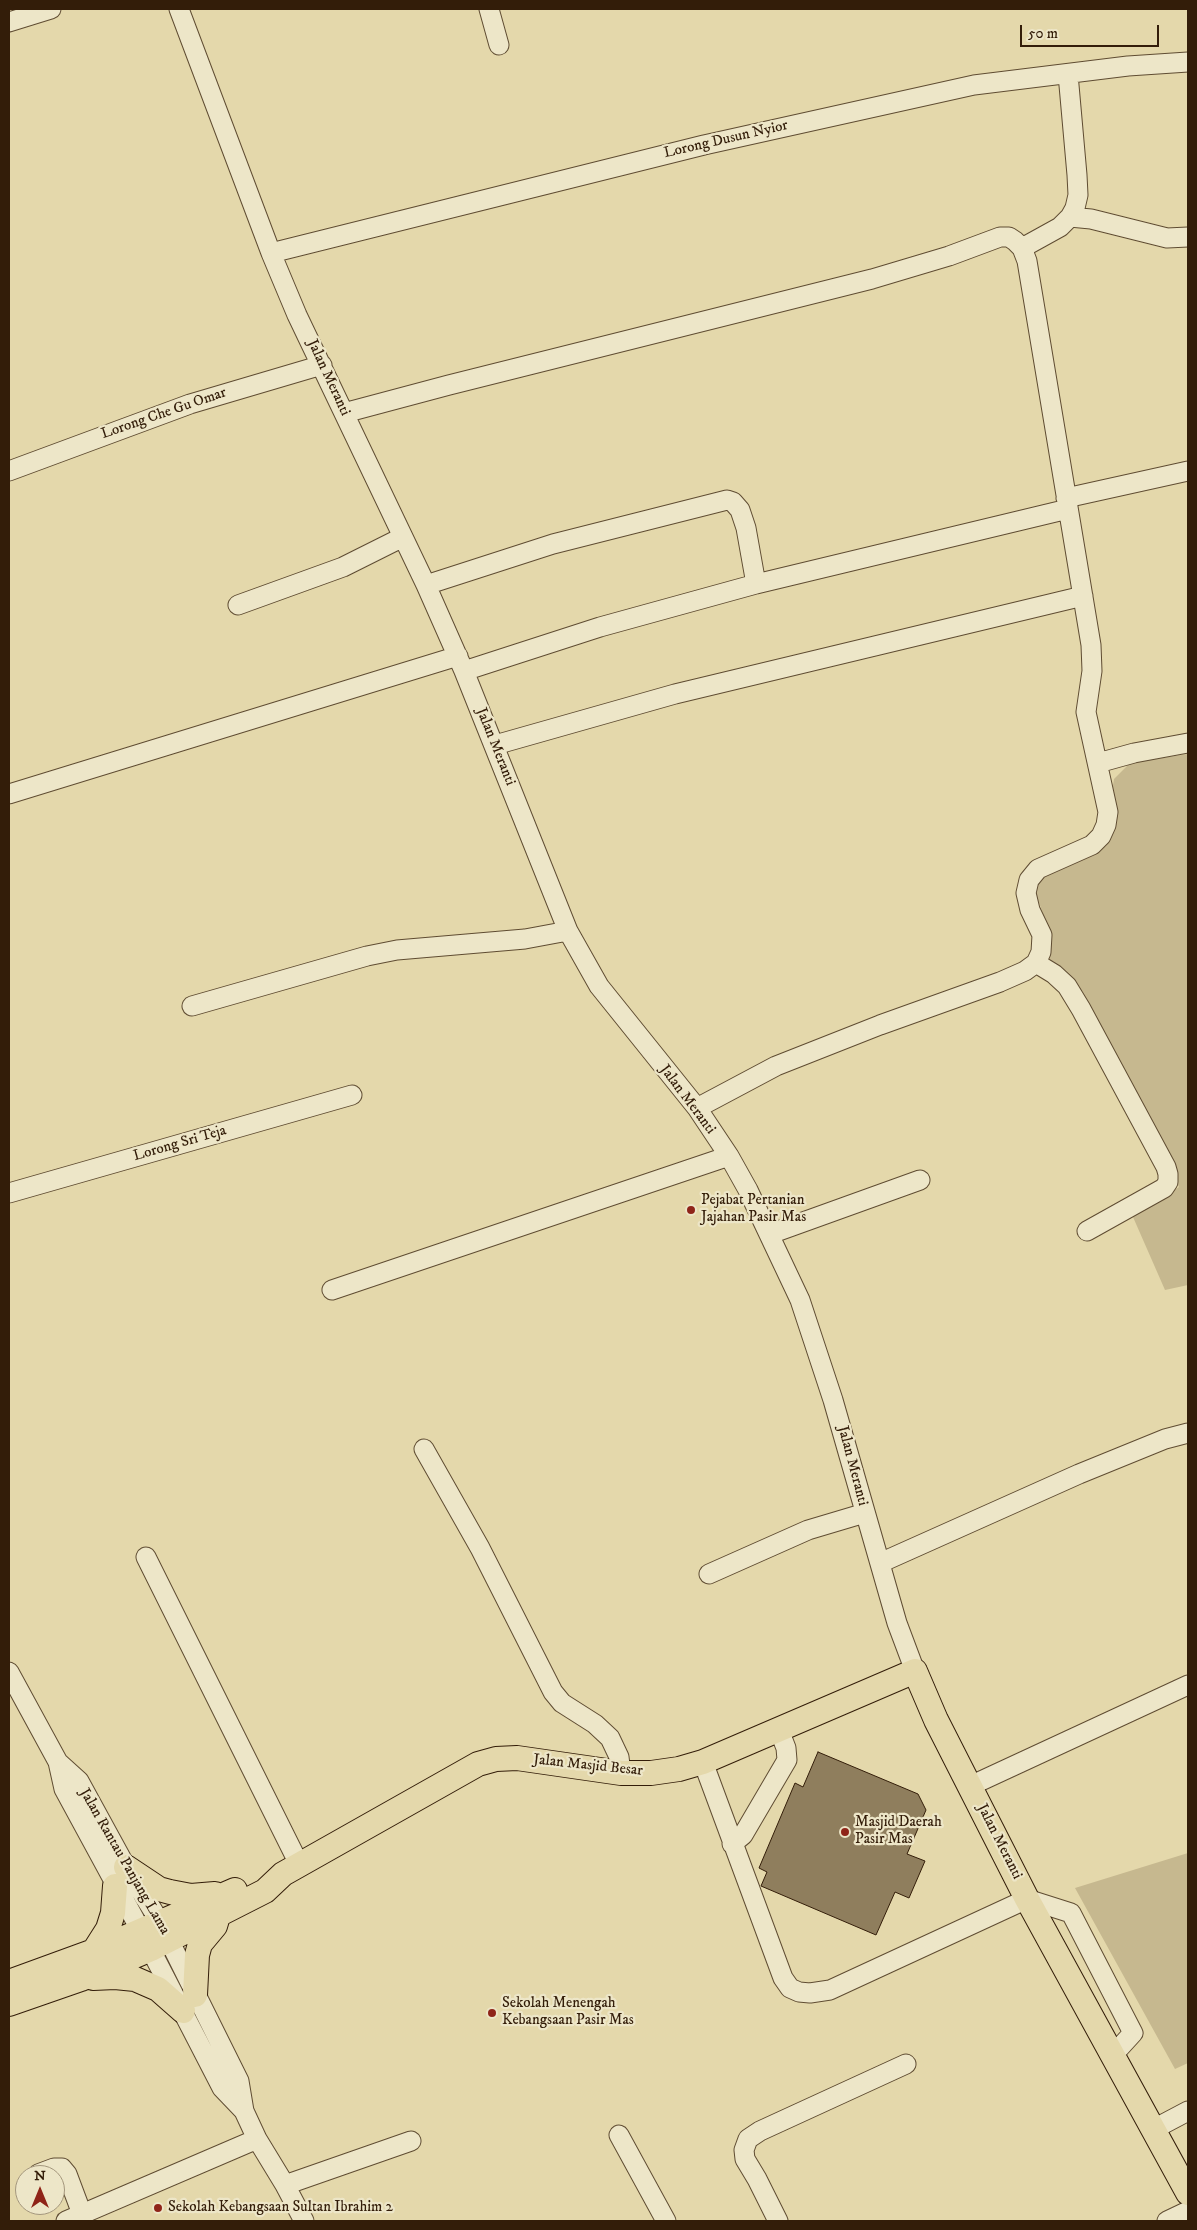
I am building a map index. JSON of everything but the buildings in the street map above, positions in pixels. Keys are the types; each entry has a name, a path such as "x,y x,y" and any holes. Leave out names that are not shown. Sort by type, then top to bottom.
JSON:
{"main road":[{"name":"Jalan Masjid Besar","path":"292,1870 478,1764 496,1759 517,1758 621,1772 679,1769 703,1762 915,1671"},
{"name":"Jalan Meranti","path":"915,1671 936,1720 1027,1899 1188,2193"},
{"path":"9,2004 81,1979 155,1936 223,1904 258,1878 292,1870"},
{"path":"94,1951 108,1929 121,1877 170,1892 223,1904"},
{"path":"81,1979 115,1977 135,1979 189,2003 200,1944 214,1926 223,1904"},
{"path":"9,1982 94,1951 155,1936"}],"street":[{"path":"9,22 51,9"},
{"name":"Jalan Meranti","path":"179,9 271,253 461,664 568,931 599,986 697,1108 729,1156 770,1234 800,1300 833,1400 864,1514 897,1623 915,1671"},
{"path":"490,9 499,45"},
{"name":"Lorong Dusun Nyior","path":"271,253 778,128 974,85 1128,66 1188,62"},
{"path":"1022,248 1060,227 1070,217 1075,208 1078,195 1068,74"},
{"path":"1070,217 1091,219 1167,238 1188,237"},
{"path":"344,413 449,384 872,279 949,256 1000,236 1009,237 1022,248 1027,261 1083,596 1092,671 1086,712 1108,812 1106,825 1101,836 1092,846 1038,869 1029,880 1026,893 1030,910 1042,935 1041,952 1036,963 1000,982 880,1025 776,1066 697,1108"},
{"name":"Lorong Che Gu Omar","path":"9,471 181,406 322,365"},
{"path":"9,794 461,664 756,584 1188,471"},
{"path":"426,585 553,544 727,500 733,502 740,510 746,528 756,584"},
{"path":"238,605 343,566 403,537"},
{"path":"495,745 675,694 1083,596"},
{"path":"1098,763 1134,753 1188,743"},
{"path":"192,1006 367,956 397,950 525,939 568,931"},
{"path":"1036,963 1054,974 1067,986 1166,1167 1168,1174 1168,1182 1164,1188 1087,1232"},
{"name":"Lorong Sri Teja","path":"9,1193 352,1095"},
{"path":"332,1290 729,1156"},
{"path":"770,1234 920,1180"},
{"path":"880,1563 1079,1474 1165,1439 1188,1433"},
{"path":"424,1449 480,1548 552,1692 562,1702 595,1724 610,1738 619,1757 621,1772"},
{"path":"709,1574 808,1530 864,1514"},
{"path":"146,1557 292,1870"},
{"name":"Jalan Rantau Panjang Lama","path":"9,1672 58,1762 64,1789 121,1877 155,1936 189,2003 222,2088 244,2111 257,2139 304,2221"},
{"path":"970,1786 1188,1685"},
{"path":"732,1844 743,1835 787,1760 786,1748 779,1730"},
{"path":"703,1762 783,1978 790,1988 799,1992 810,1993 830,1990 1027,1899 1071,1913 1133,2034 1112,2056"},
{"path":"778,2221 745,2159 744,2150 748,2139 760,2131 906,2064"},
{"path":"1152,2130 1188,2111"},
{"path":"619,2135 666,2221"},
{"path":"65,2172 67,2174 74,2218 257,2139"},
{"path":"285,2185 411,2140"},
{"path":"1166,2221 1188,2211"}],"shaded area":[{"path":"1188,754 1188,1285 1165,1290 1133,1217 1179,1187 1082,991 1046,959 1050,954 1048,927 1036,895 1035,883 1047,872 1106,846 1109,837 1114,779 1130,763"},
{"path":"1188,1853 1188,2063 1175,2069 1075,1888"}],"place":[{"name":"Pejabat Pertanian Jajahan Pasir Mas","path":"691,1210"},
{"name":"Masjid Daerah Pasir Mas","path":"845,1832"},
{"name":"Sekolah Menengah Kebangsaan Pasir Mas","path":"492,2013"},
{"name":"Sekolah Kebangsaan Sultan Ibrahim 2","path":"158,2208"}]}
